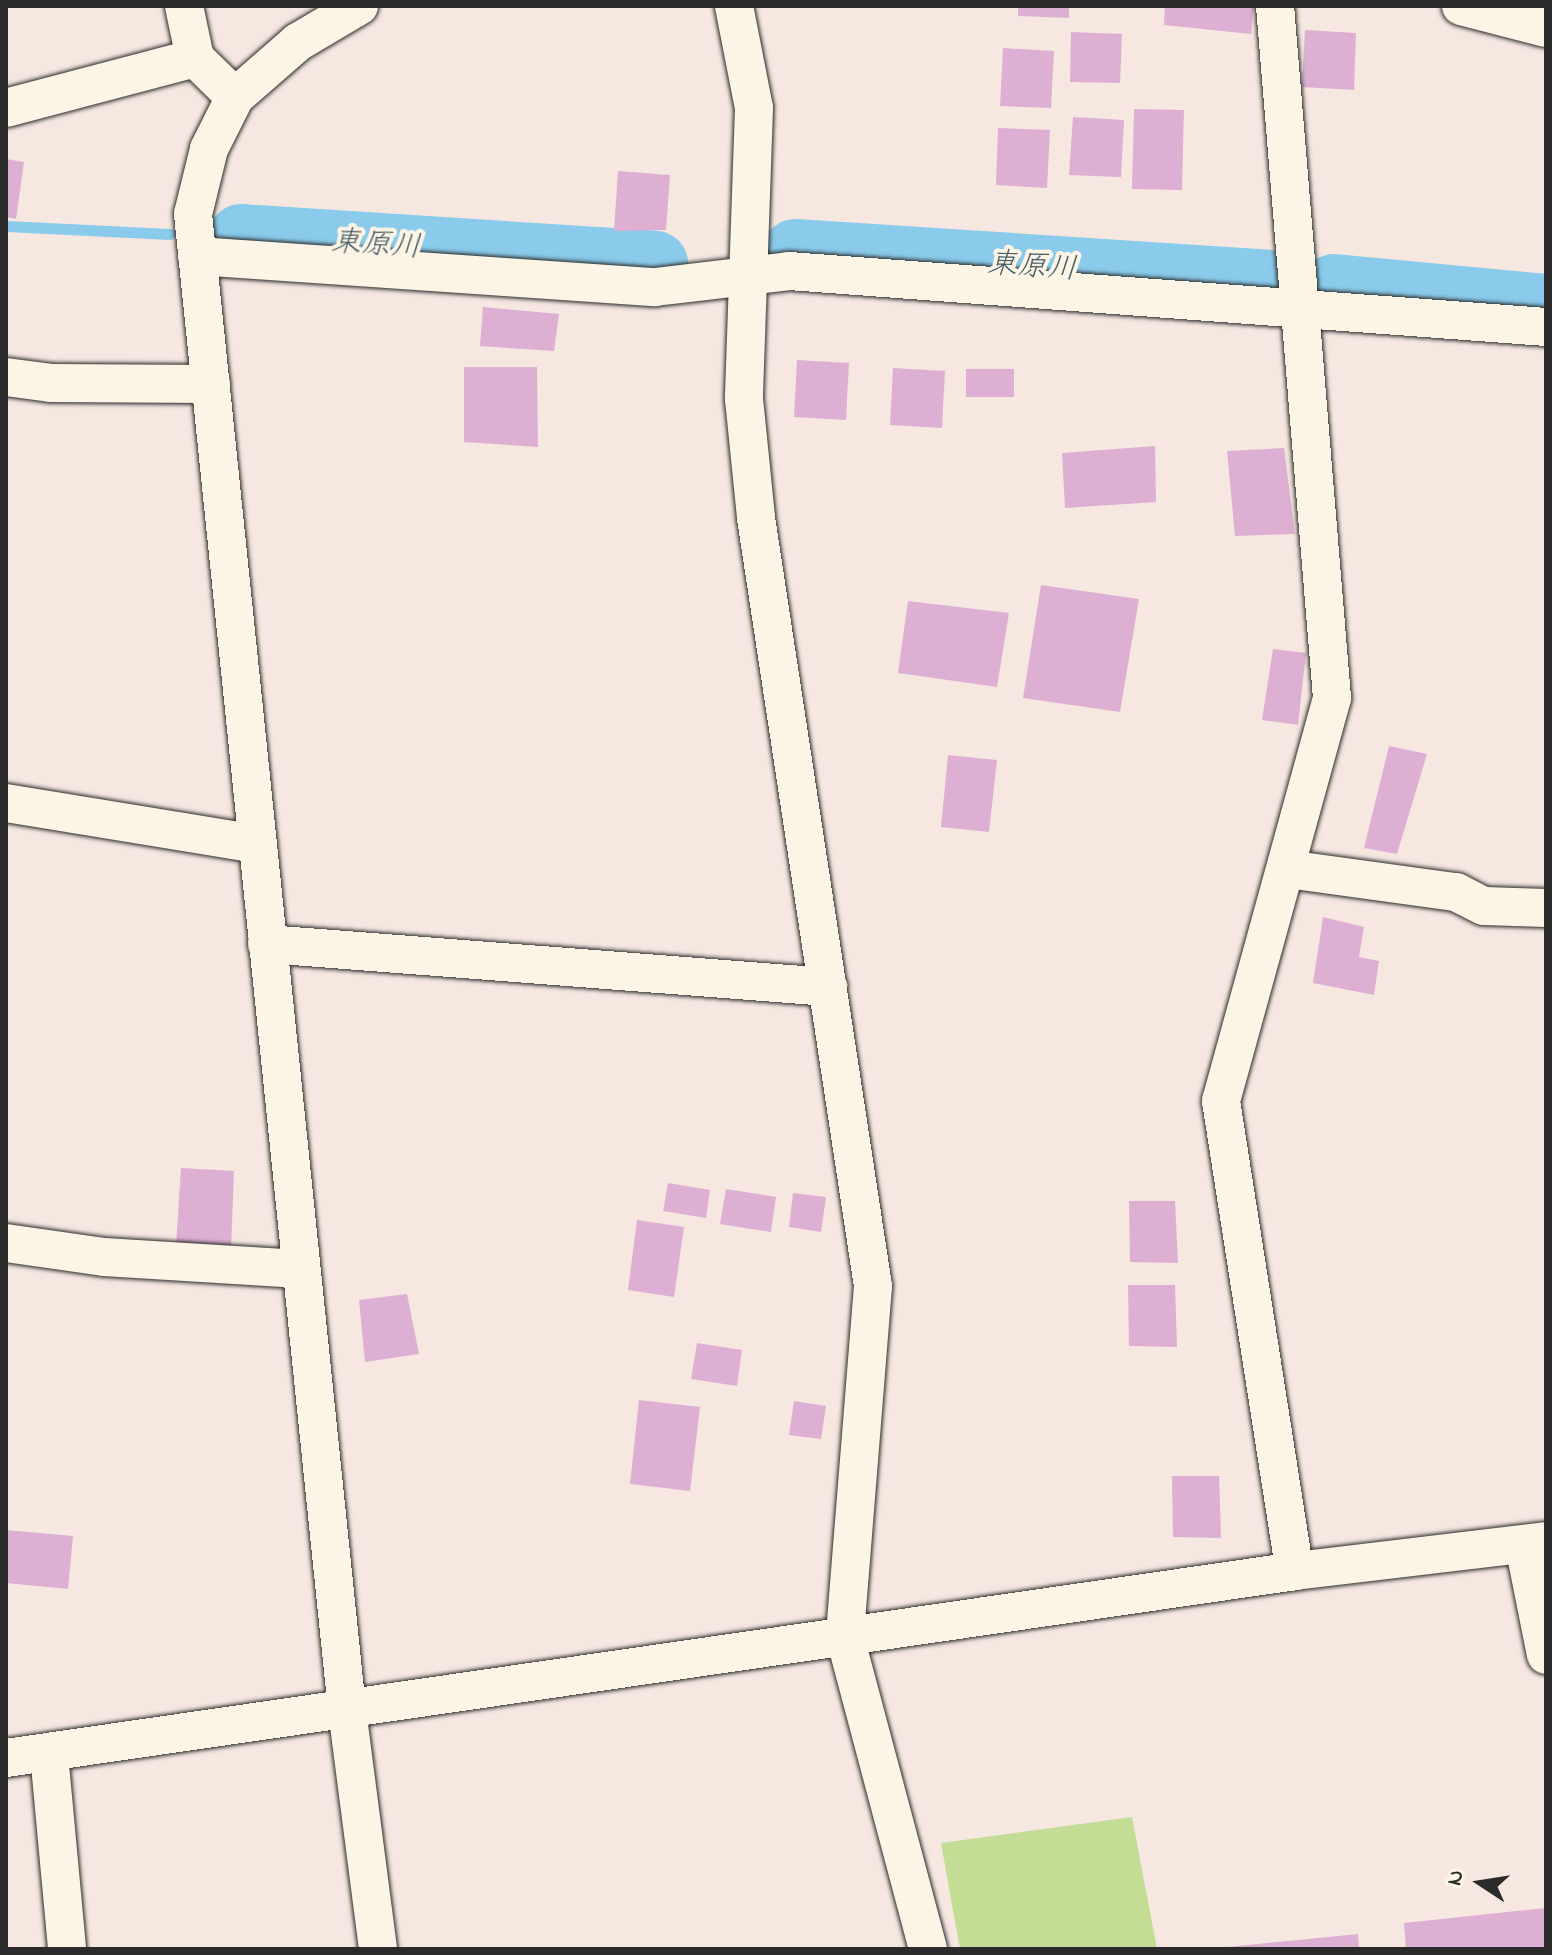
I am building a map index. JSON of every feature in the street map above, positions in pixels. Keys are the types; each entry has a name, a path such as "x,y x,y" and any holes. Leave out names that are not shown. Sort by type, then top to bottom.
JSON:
{"street":[{"path":"184,6 195,58 235,97"},
{"path":"359,6 298,42 235,97 209,149 193,214 347,1710 378,1949"},
{"path":"734,6 754,108 744,399 756,518 873,1286 845,1637 928,1949"},
{"path":"1275,6 1332,698 1221,1101 1295,1571"},
{"path":"1461,6 1546,28"},
{"path":"6,108 195,58"},
{"path":"197,256 655,287 746,273 789,271 1300,306 1546,327"},
{"path":"6,377 51,383 211,384"},
{"path":"6,803 257,844"},
{"path":"1287,869 1456,892 1484,906 1546,908"},
{"path":"267,944 828,987"},
{"path":"6,1243 104,1257 300,1269"},
{"path":"6,1758 1295,1571 1535,1543 1546,1655"},
{"path":"49,1754 67,1949"}],"green space":[{"path":"1132,1817 1157,1949 960,1949 941,1843"}],"building":[{"path":"1018,6 1069,6 1069,18 1018,16"},
{"path":"1165,6 1254,6 1251,34 1164,25"},
{"path":"1305,30 1356,33 1354,90 1302,87"},
{"path":"1071,32 1122,34 1120,83 1070,82"},
{"path":"1003,48 1054,51 1051,108 1000,106"},
{"path":"1134,109 1184,110 1182,190 1132,189"},
{"path":"1073,117 1124,120 1121,177 1069,175"},
{"path":"998,128 1050,130 1047,188 996,185"},
{"path":"6,159 24,162 16,219 6,217"},
{"path":"618,171 670,175 666,230 614,231"},
{"path":"483,307 559,314 554,351 480,346"},
{"path":"797,360 849,363 846,420 794,417"},
{"path":"464,367 537,367 538,447 464,442"},
{"path":"893,368 945,371 942,428 890,425"},
{"path":"966,369 1014,369 1014,397 966,397"},
{"path":"1155,446 1156,502 1065,508 1062,453"},
{"path":"1284,448 1295,534 1235,536 1227,451"},
{"path":"1041,585 1139,599 1120,712 1023,698"},
{"path":"908,601 1009,613 997,687 898,673"},
{"path":"1273,649 1306,653 1298,725 1262,720"},
{"path":"1389,746 1427,754 1397,854 1364,848"},
{"path":"948,755 997,760 989,832 941,827"},
{"path":"1323,917 1364,927 1359,957 1379,961 1374,995 1313,983"},
{"path":"181,1168 234,1171 231,1249 176,1246"},
{"path":"668,1183 710,1190 706,1218 663,1211"},
{"path":"726,1189 776,1197 771,1232 720,1224"},
{"path":"793,1193 826,1197 821,1232 789,1227"},
{"path":"1129,1201 1175,1201 1178,1263 1130,1262"},
{"path":"637,1220 684,1227 674,1297 628,1290"},
{"path":"1128,1285 1175,1285 1177,1347 1129,1346"},
{"path":"407,1294 419,1354 365,1362 359,1300"},
{"path":"697,1343 742,1350 737,1386 691,1379"},
{"path":"639,1400 700,1407 690,1491 630,1484"},
{"path":"794,1401 826,1406 821,1439 789,1435"},
{"path":"1172,1476 1219,1476 1221,1538 1173,1537"},
{"path":"6,1530 73,1536 68,1589 6,1583"},
{"path":"1546,1908 1546,1949 1406,1949 1404,1923"},
{"path":"1358,1934 1359,1949 1228,1949 1228,1947"}],"waterway":[{"path":"6,226 170,234"},
{"name":"東原川","path":"241,237 655,264"},
{"name":"東原川","path":"795,252 1268,283"},
{"name":"東原川","path":"1334,287 1546,307"}]}
